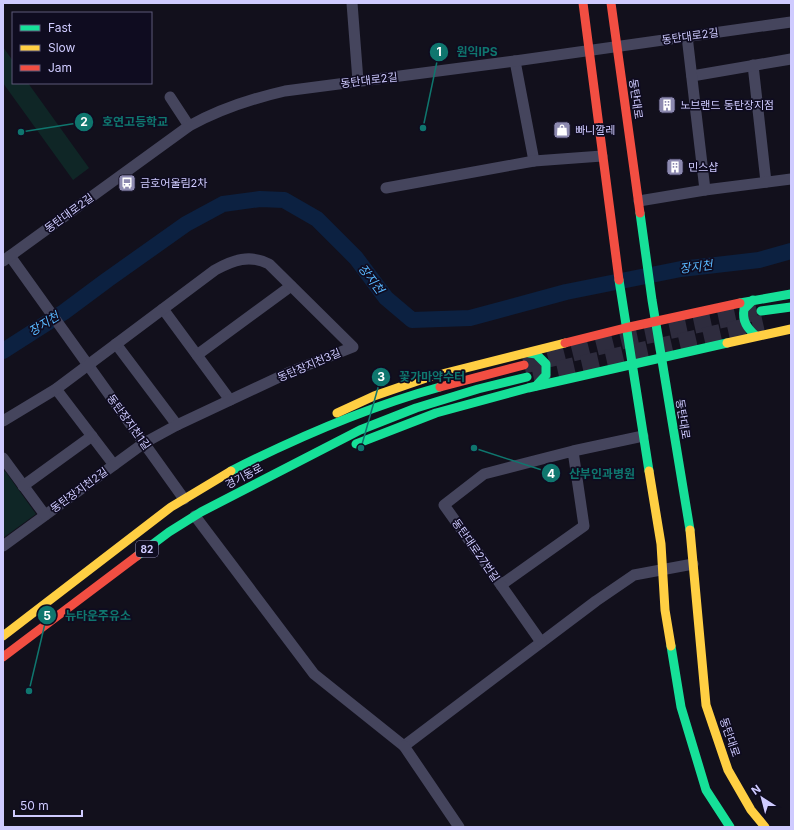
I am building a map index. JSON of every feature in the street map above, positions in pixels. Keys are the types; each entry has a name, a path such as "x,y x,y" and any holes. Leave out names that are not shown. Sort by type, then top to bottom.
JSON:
{"main road":[{"path":"583,3 622,311 661,544 665,610 681,707 706,790 730,827"},
{"name":"동탄대로","path":"611,3 652,300 691,539 706,705 728,770 751,810 765,827"},
{"path":"264,454 346,408 374,396 426,378 625,328 656,323 753,300 791,294"},
{"path":"753,300 744,309 743,319 744,323 756,336"},
{"path":"761,311 791,307"},
{"path":"302,459 351,446 436,413 536,386 791,329"},
{"path":"529,353 536,354 546,364 546,375 536,386"},
{"name":"경기동로","path":"3,636 184,499 264,454 368,411 444,386 524,365"},
{"name":"경기동로","path":"3,657 169,532 195,516 360,430 416,408 478,389 527,377"}],"street":[{"path":"352,3 358,81"},
{"name":"동탄대로2길","path":"73,345 20,270 6,259 189,126 211,114 249,99 285,91 515,61 791,22"},
{"path":"688,36 705,190"},
{"path":"692,76 791,59"},
{"path":"515,61 534,162"},
{"path":"753,65 766,182"},
{"path":"170,97 189,126"},
{"path":"386,188 534,162 602,156"},
{"path":"639,202 705,190 791,179"},
{"name":"동탄장지천3길","path":"88,366 215,270 229,262 245,259 260,259 269,264 353,347 290,372 177,425 144,443"},
{"path":"197,355 291,286"},
{"path":"163,309 230,400"},
{"path":"116,344 177,425"},
{"name":"동탄장지천1길","path":"73,345 184,499"},
{"path":"3,421 56,389 88,366"},
{"name":"동탄장지천2길","path":"56,389 114,465"},
{"path":"23,486 92,436"},
{"name":"동탄대로27번길","path":"573,451 584,526 501,586 444,505 484,474 573,451 643,436"},
{"name":"동탄장지천2길","path":"3,546 144,443"},
{"name":"동탄장지천2길","path":"3,458 45,515"},
{"path":"195,516 314,674 404,746 459,827"},
{"path":"404,746 596,601 634,575 693,564"},
{"path":"501,586 541,642"}],"green space":[{"path":"3,47 12,60 12,84 29,84 89,168 73,180 3,83"},
{"path":"5,471 36,514 3,538 3,473"}],"waterway":[{"name":"장지천","path":"3,351 64,312 186,224 223,204 260,199 284,200 317,219 356,258 386,298 412,320 470,318 566,292 681,269 759,260 791,251"}],"tunnel":[{"path":"524,365 625,340 757,312"},
{"path":"533,375 763,323"}],"traffic: fast":[{"path":"640,213 652,300 690,530"},
{"path":"619,280 649,471"},
{"path":"740,303 791,294"},
{"path":"753,300 744,309 744,317 748,327 756,336"},
{"path":"761,311 791,307"},
{"path":"356,444 436,413 528,388 727,343"},
{"path":"529,353 536,354 546,364 546,375 536,386"},
{"path":"137,556 169,532 201,512 360,430 416,408 478,389 527,377"},
{"path":"231,471 282,446 360,413 440,387"},
{"path":"671,646 681,707 706,790 730,827"}],"traffic: slow":[{"path":"727,343 791,329"},
{"path":"337,413 374,396 426,378 565,343"},
{"path":"3,636 171,507 231,471"},
{"path":"649,471 661,544 665,610 671,646"},
{"path":"690,530 706,705 728,770 751,810 765,827"}],"traffic: jam":[{"path":"583,3 619,280"},
{"path":"611,3 640,213"},
{"path":"565,343 625,328 740,303"},
{"path":"440,387 524,365"},
{"path":"3,657 137,556"}],"place":[{"name":"노브랜드 동탄장지점","path":"667,105"},
{"name":"원익IPS","path":"423,128"},
{"name":"빠니깔레","path":"562,130"},
{"name":"호연고등학교","path":"21,132"},
{"name":"민스샵","path":"675,167"},
{"name":"금호어울림2차","path":"127,183"},
{"name":"꽃가마약수터","path":"361,448"},
{"name":"산부인과병원","path":"474,448"},
{"name":"뉴타운주유소","path":"29,691"}]}
